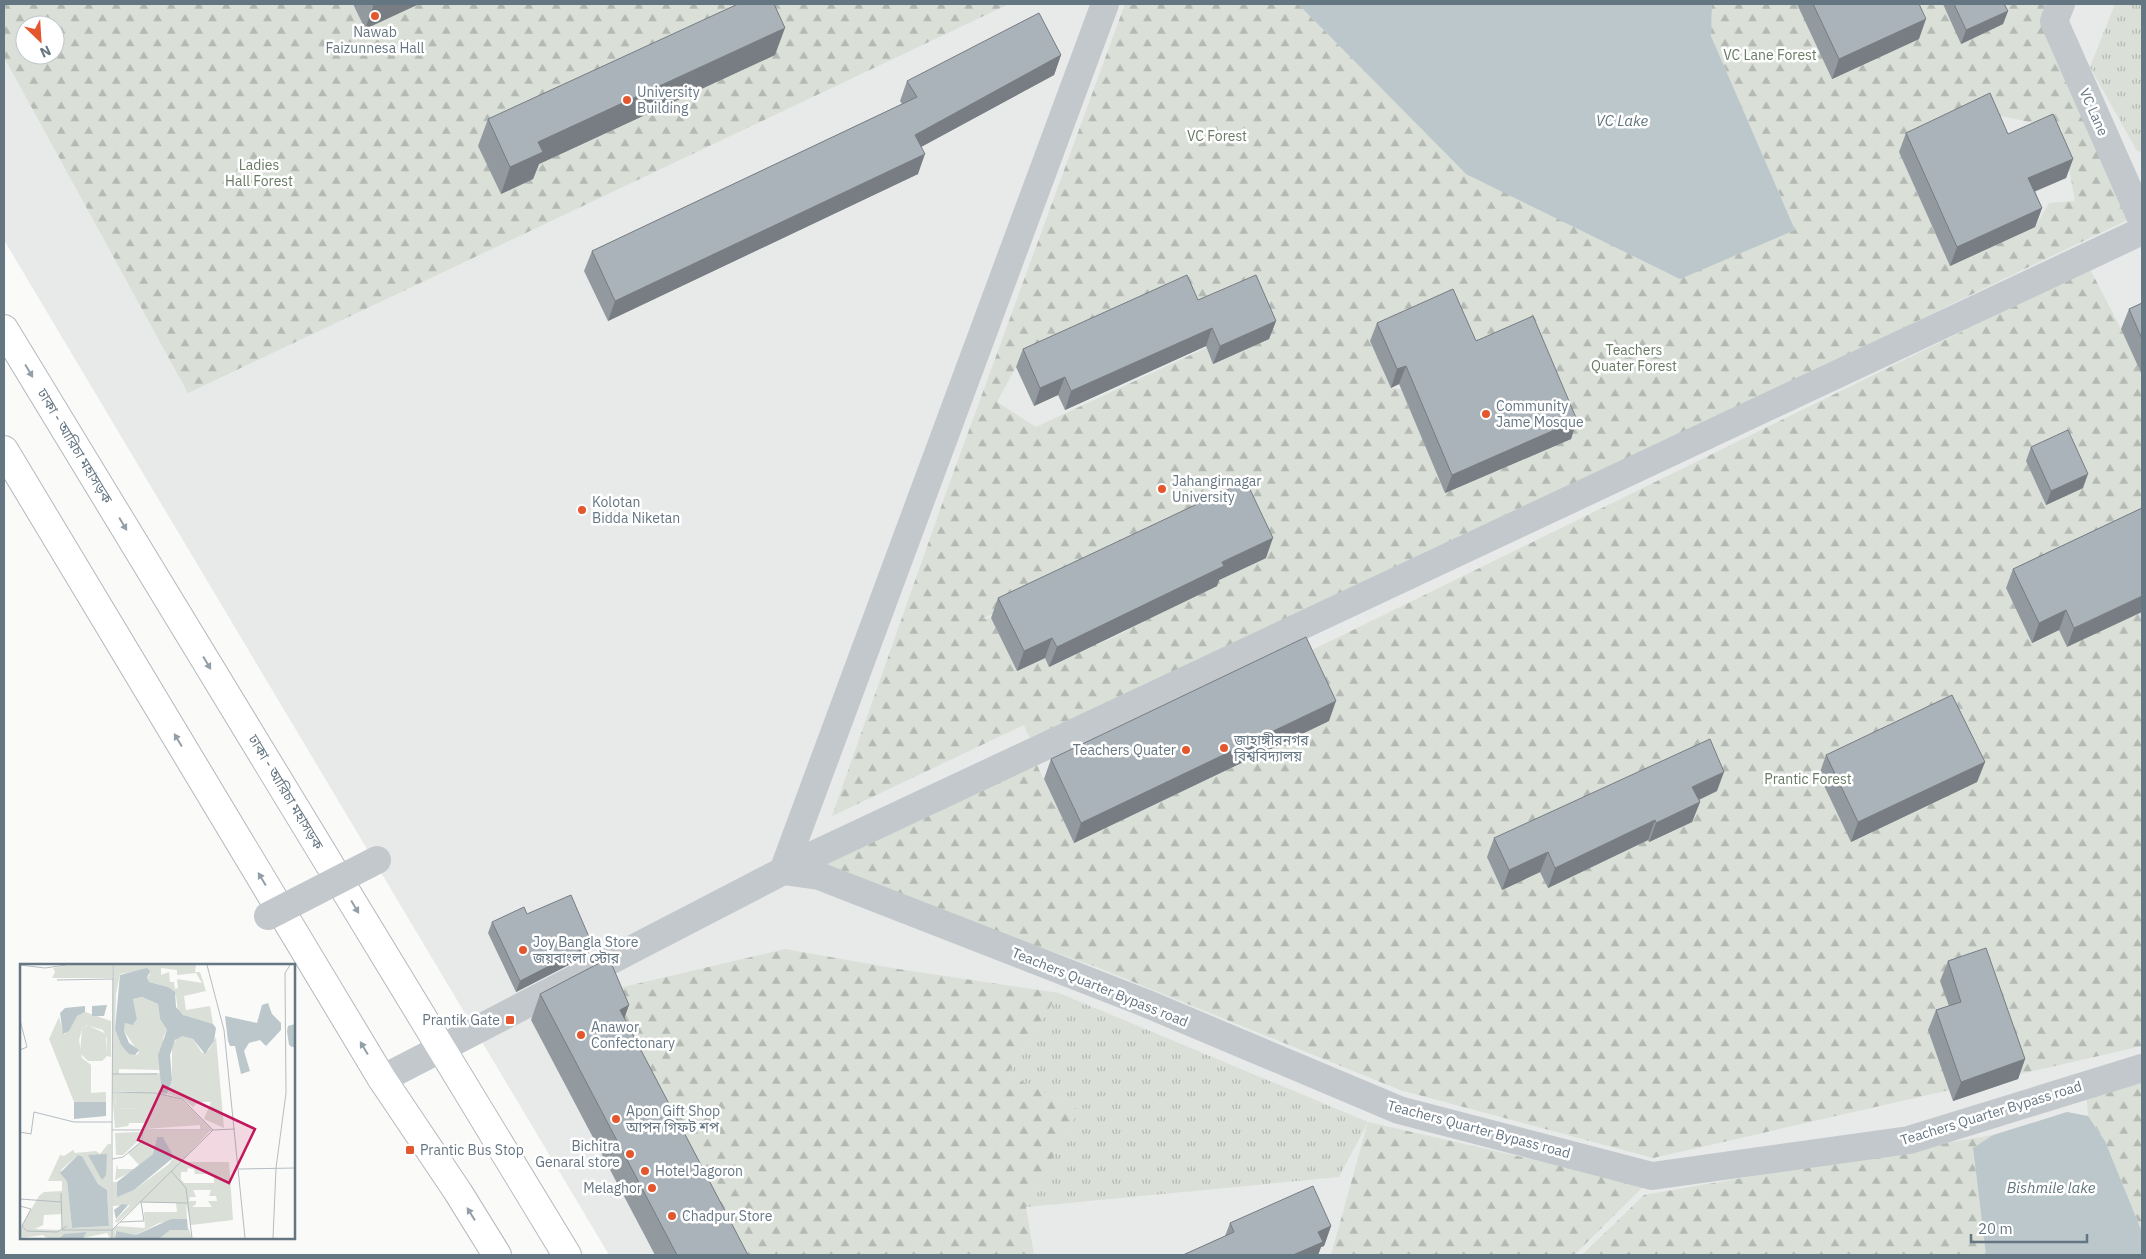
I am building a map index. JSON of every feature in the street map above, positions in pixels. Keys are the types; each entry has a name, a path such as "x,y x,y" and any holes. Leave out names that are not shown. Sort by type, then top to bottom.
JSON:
{"highway":[{"name":"ঢাকা - আরিচা মহাসড়ক","path":"4,329 567,1255"},
{"path":"4,450 382,1079 458,1192 497,1255"}],"street":[{"path":"783,872 1105,4"},
{"name":"VC Lane","path":"2061,4 2054,21 2142,220"},
{"path":"382,1079 783,872 799,861 2142,231"},
{"path":"268,916 378,860"},
{"name":"Teachers Quarter Bypass road","path":"783,872 819,876 1145,1003 1399,1110 1652,1176 1909,1140 2142,1068"}],"shaded area":[{"name":"Jahangirnagar University","path":"4,4 2142,4 2142,1255 609,1255 4,240"}],"green space":[{"name":"Ladies Hall Forest","path":"4,4 353,4 365,29 419,4 1009,4 188,393 4,57"},
{"path":"1125,4 1298,4 1466,174 1795,230 1711,36 1712,4 2061,4 2140,214 1685,435 1030,738 1024,725 832,816 947,490","holes":["1983,112 2062,129 2075,201 2049,203 2035,227 1950,266 1899,152","1210,346 1036,427 997,402 1016,367","1467,354 1446,493 1401,389 1390,388","1237,496 1119,608 1129,630 1097,645 1093,639 1072,649 1074,655 1050,667 1045,658 1017,671 991,618 982,619"]},
{"path":"2115,4 2142,4 2142,152 2137,151 2090,67"},
{"name":"Prantic Forest","path":"2090,269 2142,375 2142,1046 1653,1158 1400,1090 1094,966 812,867 1034,759 1074,843 1329,721 1298,657"},
{"path":"785,949 898,969 1059,993 1007,1074 1079,1110 1026,1207 1034,1255 726,1255 589,995"},
{"path":"1059,993 1368,1122 1339,1177 1026,1207 1079,1110 1007,1074"},
{"path":"2142,1069 2142,1232 2105,1141 2088,1116 2086,1086"},
{"path":"1368,1122 1645,1185 1574,1255 1331,1255"},
{"path":"1993,1135 1973,1148 1986,1255 1582,1255 1644,1195"}],"water":[{"name":"VC Lake","path":"1298,4 1712,4 1711,36 1795,230 1680,279 1466,174"},
{"name":"Bishmile lake","path":"2067,1112 2088,1116 2105,1141 2142,1232 2142,1255 1986,1255 1973,1148 1993,1135"}],"building":[{"path":"738,4 774,4 785,28 538,142 543,152 510,167 488,119"},
{"path":"1813,4 1919,4 1926,19 1839,59"},
{"path":"1954,4 2004,4 2008,11 1966,30"},
{"path":"1039,13 1061,55 915,135 925,154 615,301 592,251 917,97 907,81"},
{"path":"1990,93 2008,134 2053,114 2073,159 2028,178 2042,208 1957,247 1906,133"},
{"path":"1187,275 1198,300 1256,275 1276,321 1220,346 1212,328 1071,391 1065,377 1040,388 1023,349"},
{"name":"Community Jame Mosque","path":"1453,289 1476,341 1533,316 1577,420 1452,475 1406,366 1397,369 1377,323"},
{"path":"2142,303 2142,339 2129,309"},
{"path":"2068,430 2088,474 2051,491 2031,447"},
{"path":"1246,481 1273,538 1222,562 1224,566 1057,647 1052,638 1024,651 998,598"},
{"path":"2142,508 2142,596 2074,628 2066,610 2039,623 2013,569"},
{"name":"Teachers Quater","path":"1306,637 1336,701 1081,823 1051,759"},
{"path":"1952,695 1985,762 1858,822 1826,755"},
{"path":"1710,739 1724,772 1692,787 1700,802 1656,823 1655,820 1555,868 1548,852 1509,870 1494,838"},
{"path":"571,895 592,944 520,981 492,922 524,907 527,914"},
{"path":"1986,948 2025,1059 1961,1082 1936,1010 1961,1002 1948,961"},
{"path":"609,958 629,1005 620,1010 748,1255 677,1255 540,994"},
{"path":"1313,1186 1331,1226 1318,1232 1323,1242 1293,1255 1183,1255 1234,1232 1230,1223"}],"place":[{"name":"Nawab Faizunnesa Hall","path":"375,16"},
{"name":"University Building","path":"627,100"},
{"name":"Community Jame Mosque","path":"1486,414"},
{"name":"Jahangirnagar University","path":"1162,489"},
{"name":"Kolotan Bidda Niketan","path":"582,510"},
{"name":"জাহাঙ্গীরনগর বিশ্ববিদ্যালয়","path":"1224,748"},
{"name":"Teachers Quater","path":"1186,750"},
{"name":"Joy Bangla Store জয়বাংলা স্টোর","path":"523,950"},
{"name":"Prantik Gate","path":"510,1020"},
{"name":"Anawor Confectonary","path":"581,1035"},
{"name":"Apon Gift Shop আপন গিফট শপ","path":"616,1119"},
{"name":"Prantic Bus Stop","path":"410,1150"},
{"name":"Bichitra Genaral store","path":"630,1154"},
{"name":"Hotel Jagoron","path":"645,1171"},
{"name":"Melaghor","path":"652,1188"},
{"name":"Chadpur Store","path":"672,1216"}],"park label":[{"name":"VC Lane Forest","path":"1770,55"},
{"name":"VC Forest","path":"1217,136"},
{"name":"Teachers Quater Forest","path":"1634,358"}]}
